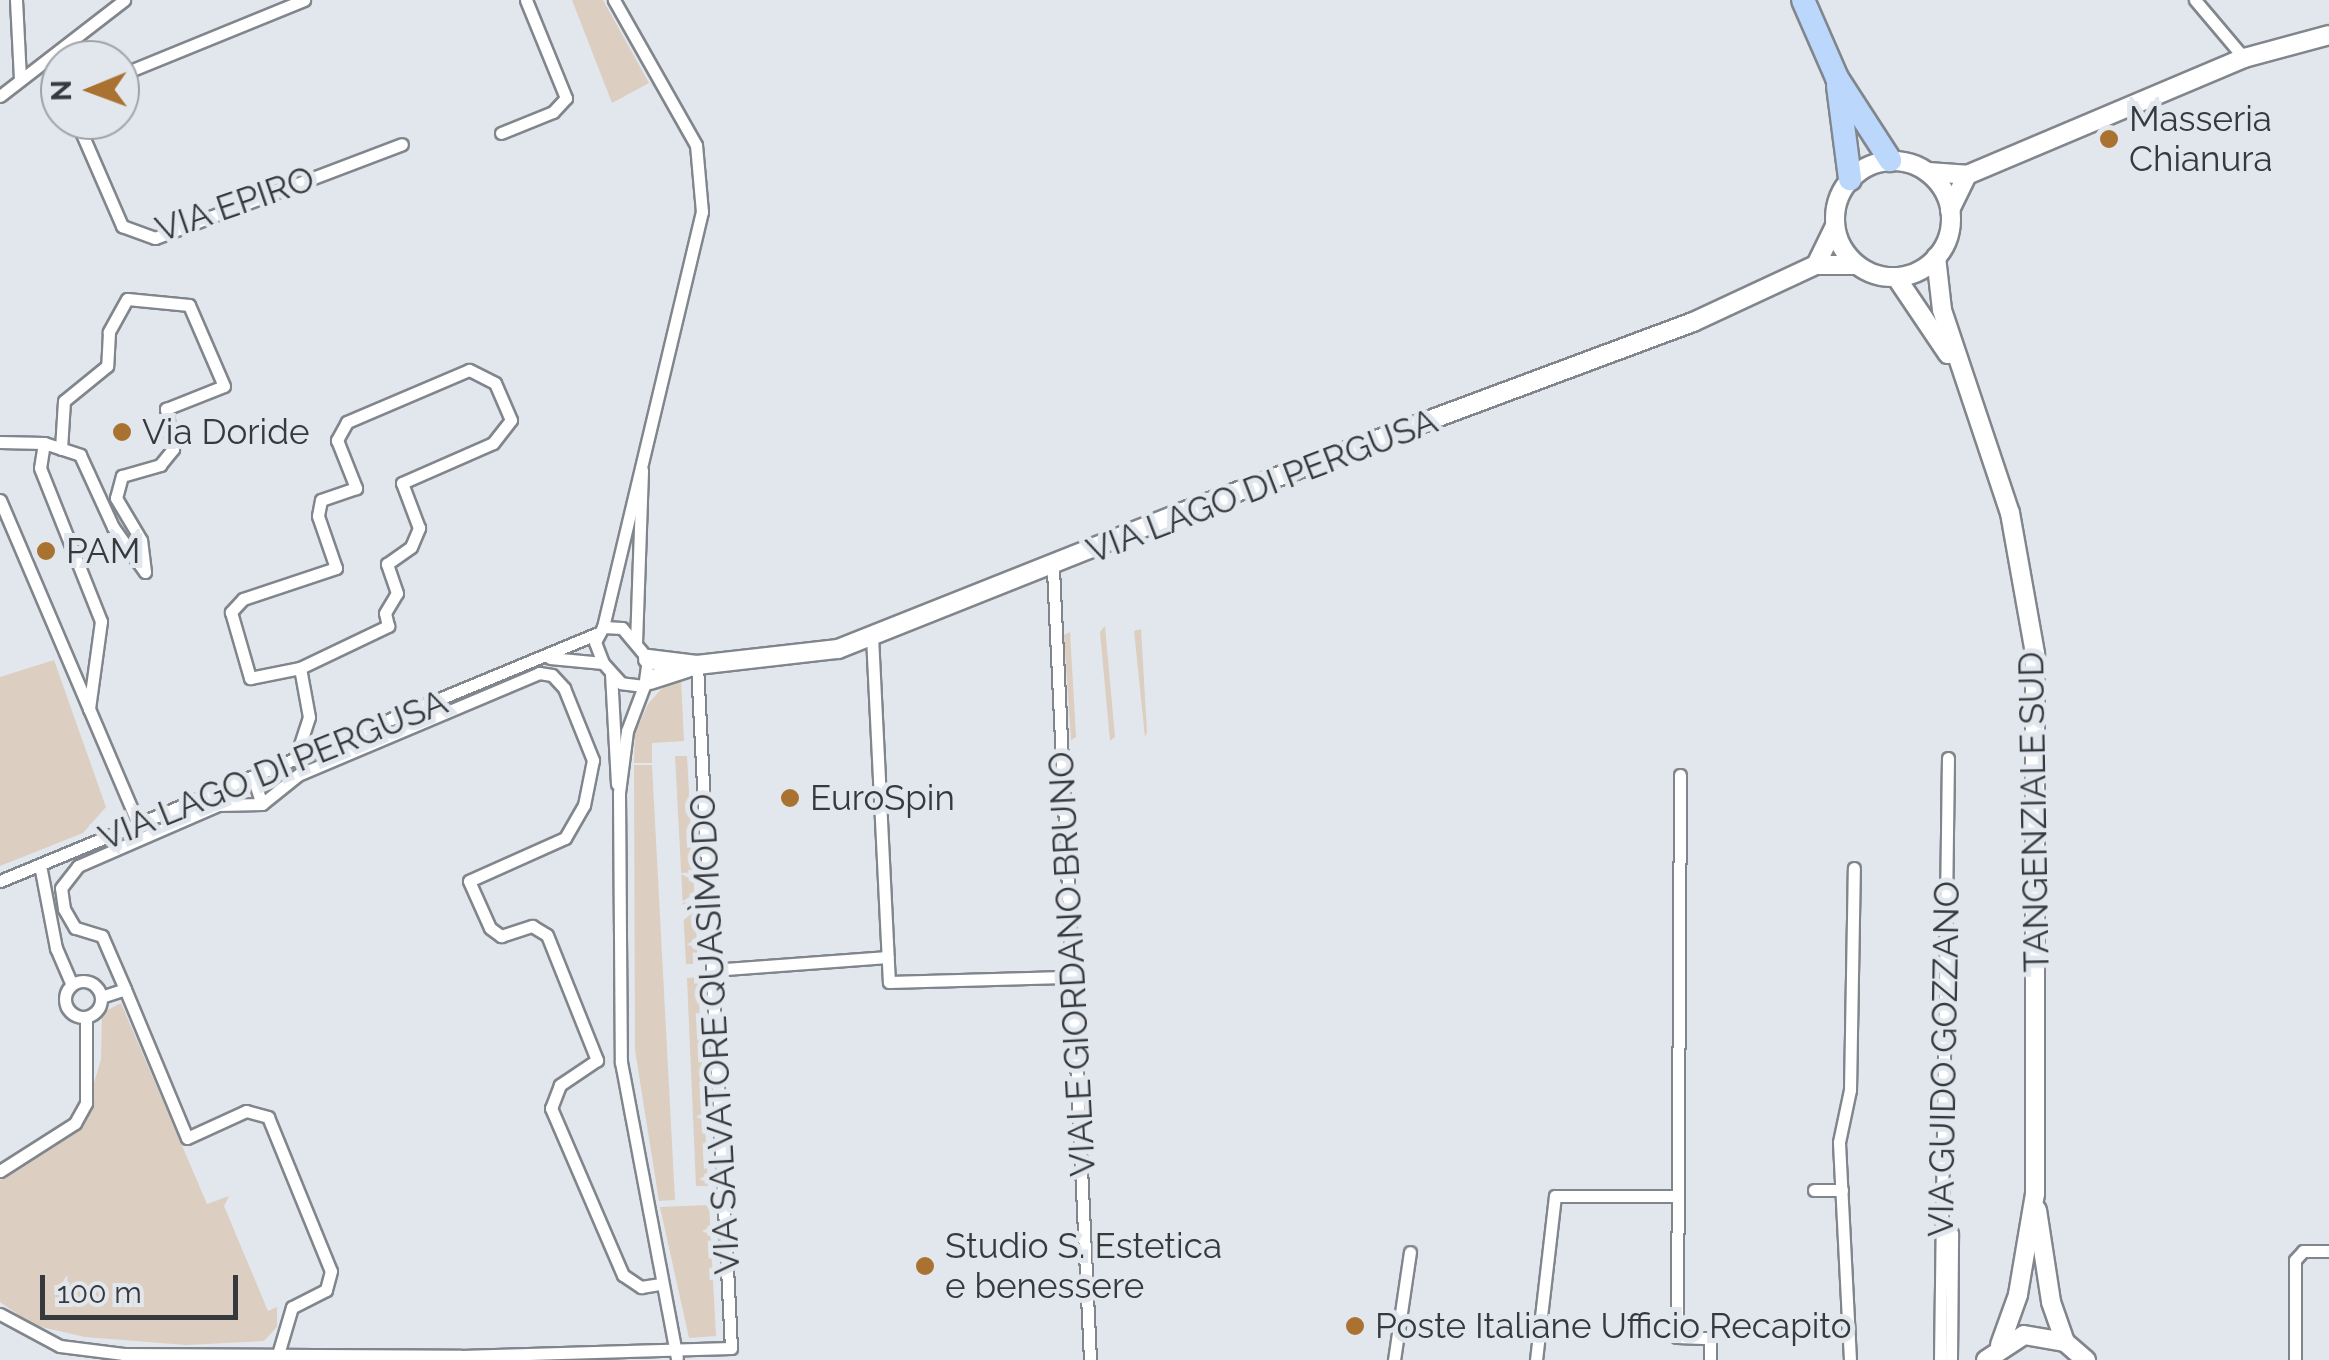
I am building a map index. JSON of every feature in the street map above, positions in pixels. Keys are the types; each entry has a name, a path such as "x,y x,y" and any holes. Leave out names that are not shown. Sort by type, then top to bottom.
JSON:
{"highway":[{"path":"1803,0 1836,78 1890,160"},
{"path":"1836,78 1850,179"}],"street":[{"path":"16,0 20,80"},
{"path":"0,96 124,0"},
{"path":"502,134 553,112 566,98 526,0"},
{"path":"614,0 696,144 702,212 642,470 599,630 607,667 620,793 621,1062 677,1357"},
{"path":"2195,0 2244,58"},
{"path":"140,66 297,1"},
{"path":"1816,265 1835,226 1850,179 1890,160 1928,172 1967,175 2244,58 2329,35"},
{"name":"VIA EPIRO","path":"85,140 122,226 155,238 402,144"},
{"path":"1928,172 1950,210"},
{"path":"1835,226 1858,265 1896,276 1936,257 1950,210 1967,175"},
{"name":"TANGENZIALE SUD","path":"1936,257 1942,310 2010,513 2035,654 2035,1194 2051,1302 2066,1342"},
{"name":"VIA LAGO DI PERGUSA","path":"648,659 696,665 823,652 1053,569 1183,512 1693,322 1816,265 1858,265"},
{"name":"TANGENZIALE SUD","path":"1896,276 1963,380"},
{"path":"0,442 44,443 80,455 114,527 145,572 141,540 116,498 122,476 160,465 173,449 166,409 224,386 189,305 128,299 109,332 107,366 64,401 61,448"},
{"path":"469,370 496,384 510,420 493,443 402,483 419,528 411,547 387,564 397,592 385,613 388,626 300,668 250,678 231,612 243,600 336,568 318,516 321,500 356,488 338,440 347,422 469,370"},
{"path":"44,443 40,468 101,621 88,713"},
{"path":"636,643 642,470"},
{"path":"0,500 138,823"},
{"name":"VIALE GIORDANO BRUNO","path":"1053,569 1090,1360"},
{"path":"599,630 622,628 648,659 647,683 627,731 620,793"},
{"name":"VIA LAGO DI PERGUSA","path":"0,881 546,658 599,630"},
{"path":"872,636 888,982 1073,977"},
{"path":"546,658 607,667 628,686 647,683"},
{"name":"VIA LAGO DI PERGUSA","path":"647,683 696,665"},
{"name":"VIA SALVATORE QUASÌMODO","path":"0,1314 60,1346 123,1354 731,1354 696,665"},
{"path":"295,760 309,717 300,668"},
{"path":"279,1351 292,1307 326,1290 331,1271 268,1117 246,1111 187,1138 102,936 75,928 64,909 66,875 218,804 262,804 298,775 539,673 552,675 564,688 593,760 584,806 565,838 469,881 490,928 501,936 532,926 547,935 596,1060 560,1085 550,1108 623,1275 641,1287 661,1284"},
{"name":"VIA GUIDO GOZZANO","path":"1940,1360 1948,758"},
{"path":"1680,775 1674,1196 1677,1337 1710,1338 1710,1360"},
{"path":"253,776 262,804"},
{"path":"40,865 56,948 72,985 66,1007 86,1017"},
{"path":"1850,1360 1842,1190 1854,868"},
{"path":"712,970 888,957"},
{"path":"72,985 90,982 101,996"},
{"path":"0,1172 75,1123 86,1103 86,1017 101,996 125,989"},
{"path":"1814,1190 1842,1190"},
{"name":"TANGENZIALE SUD","path":"2000,1345 2018,1294 2035,1194"},
{"path":"1536,1360 1555,1196 1674,1196"},
{"path":"1950,1360 1952,1233"},
{"path":"2295,1360 2295,1260 2303,1251 2329,1251"},
{"path":"1394,1360 1410,1252"},
{"path":"1986,1360 2000,1345 2024,1335 2066,1342 2086,1360"}],"shaded area":[{"path":"572,0 603,0 649,83 612,103"},
{"path":"1105,626 1115,737 1110,741 1100,632"},
{"path":"1141,629 1147,732 1145,737 1134,631"},
{"path":"1070,632 1076,737 1071,740 1064,635"},
{"path":"54,660 106,807 83,833 0,866 0,677"},
{"path":"681,679 684,741 652,743 652,763 634,763 635,733 648,704 664,686"},
{"path":"675,756 687,756 698,964 686,964"},
{"path":"634,765 652,765 675,1200 659,1201 635,1050"},
{"path":"698,977 708,1186 696,1186 687,978"},
{"path":"121,1003 207,1204 229,1196 224,1206 268,1311 277,1307 277,1327 264,1341 186,1345 85,1337 33,1325 0,1302 0,1180 82,1125 101,1059 102,1013"},
{"path":"709,1205 716,1336 689,1338 660,1207"}],"place":[{"name":"Masseria Chianura","path":"2109,139"},
{"name":"Via Doride","path":"122,432"},
{"name":"PAM","path":"46,551"},
{"name":"EuroSpin","path":"790,798"},
{"name":"Studio S. Estetica e benessere","path":"925,1266"},
{"name":"Poste Italiane Ufficio Recapito","path":"1355,1326"}]}
